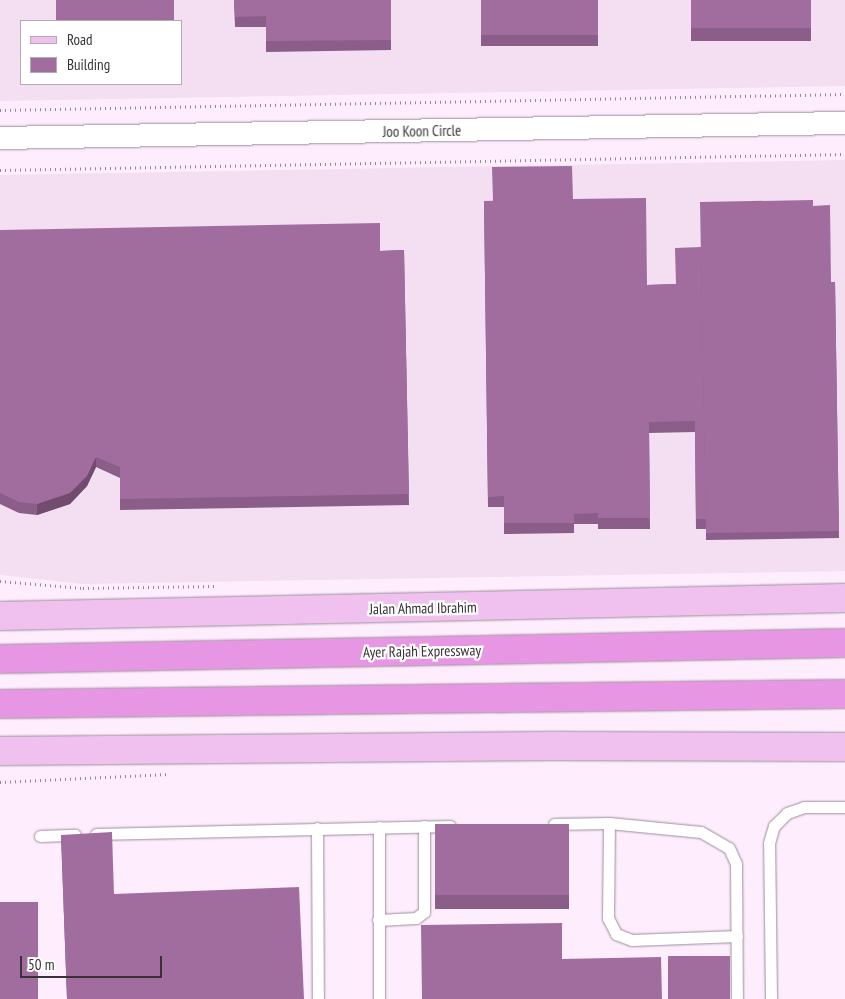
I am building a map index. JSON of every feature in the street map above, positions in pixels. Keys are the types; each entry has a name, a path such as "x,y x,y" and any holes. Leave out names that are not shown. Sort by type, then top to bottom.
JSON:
{"highway":[{"name":"Ayer Rajah Expressway","path":"0,659 845,643"},
{"path":"0,704 845,694"},
{"path":"754,696 845,704"}],"main road":[{"name":"Jalan Ahmad Ibrahim","path":"0,616 845,598"},
{"path":"0,751 541,746 845,747"}],"street":[{"name":"Joo Koon Circle","path":"0,138 845,123"}],"lane":[{"path":"771,999 769,842 774,826 787,813 804,807 845,807"},
{"path":"541,824 609,823 701,832 729,848 736,864 737,999"},
{"path":"609,823 608,918 616,934 632,940 737,936"},
{"path":"378,920 416,918 424,912 424,826"},
{"path":"40,836 463,826"},
{"path":"379,827 379,999"},
{"path":"317,828 318,999"}],"path":[{"path":"0,110 845,94"},
{"path":"0,170 845,154"}],"shaded area":[{"path":"0,0 845,0 845,86 0,101"},
{"path":"845,160 845,571 82,584 0,575 0,175"}],"building":[{"path":"56,0 174,0 174,20 56,20"},
{"path":"234,0 391,0 391,40 266,41 266,16 235,17"},
{"path":"481,0 598,0 598,35 481,35"},
{"path":"691,0 811,0 811,28 691,28"},
{"path":"572,166 573,199 646,198 647,285 676,284 675,248 701,247 706,519 696,519 695,421 649,422 650,518 598,518 598,513 574,514 574,523 504,523 504,496 488,497 484,201 493,201 492,167"},
{"path":"813,200 813,206 830,205 831,282 835,282 839,531 706,533 700,202"},
{"path":"380,223 380,251 404,250 409,494 120,499 120,467 96,457 87,476 70,493 37,504 19,502 0,493 0,230"},
{"path":"435,824 569,824 569,895 435,895"},
{"path":"112,832 114,894 299,887 304,999 67,999 61,835"},
{"path":"0,902 38,902 38,999 0,999"},
{"path":"562,923 562,959 661,957 662,999 422,999 421,925"},
{"path":"668,956 730,956 730,999 668,999"}]}
